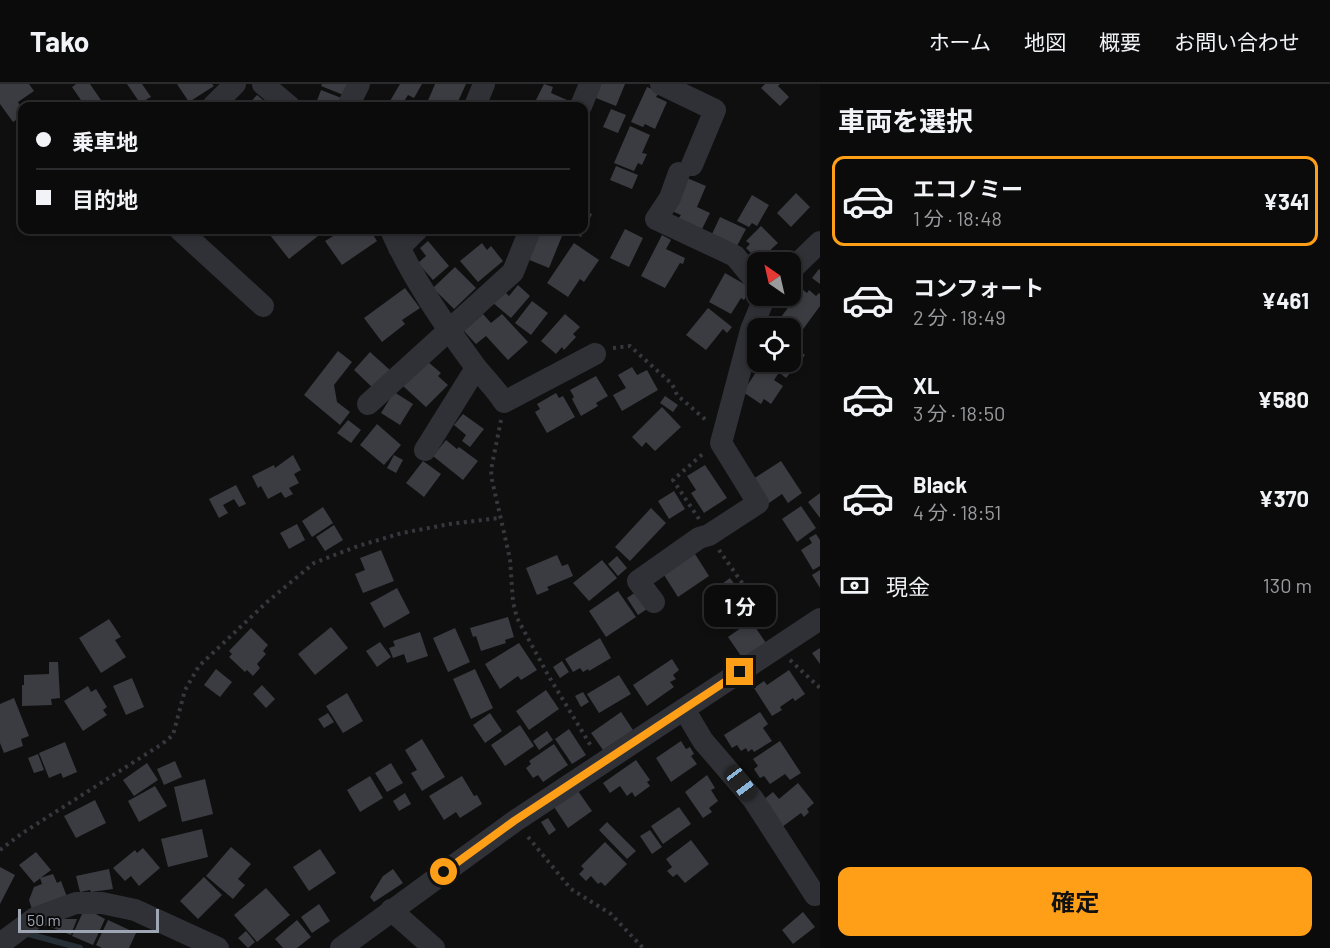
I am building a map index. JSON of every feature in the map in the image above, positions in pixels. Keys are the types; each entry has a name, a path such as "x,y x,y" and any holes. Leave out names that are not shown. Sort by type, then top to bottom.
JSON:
{"street":[{"path":"217,102 235,84"},
{"path":"263,84 284,102"},
{"path":"350,102 359,84"},
{"path":"477,102 484,84"},
{"path":"583,102 590,84"},
{"path":"661,84 715,110 686,169 656,219 735,256 747,271"},
{"path":"184,234 263,306"},
{"path":"368,404 513,272 528,234"},
{"path":"395,239 415,278 476,368 504,402 596,354"},
{"path":"801,260 820,242"},
{"path":"654,602 638,582 699,538 709,535 758,503 722,439 751,330 761,306"},
{"path":"425,450 476,368"},
{"path":"341,948 514,821 820,619"},
{"path":"684,709 703,741 753,799 815,895"},
{"path":"3,942 35,918 76,903 102,903 135,910 218,948"},
{"path":"391,910 434,948"}],"path":[{"path":"596,354 612,348 630,346 672,384 676,395 722,439 673,480 764,614 777,647 820,688"},
{"path":"504,402 491,470 499,519 510,559 513,602 517,618 548,675 602,764"},
{"path":"0,850 173,735 185,690 199,666 267,602 314,563 358,546 402,533 450,524 499,519"},
{"path":"514,821 571,889 611,914 643,948"}],"building":[{"path":"0,84 29,84 34,91 18,102 18,119 13,122 0,104"},
{"path":"76,84 90,84 102,102 82,102 72,87"},
{"path":"127,84 142,84 151,97 139,102"},
{"path":"177,84 212,84 214,86 189,102"},
{"path":"322,84 350,84 346,96 321,86"},
{"path":"400,84 422,84 414,98 408,95 404,102 389,102"},
{"path":"435,84 466,84 458,102 427,102"},
{"path":"544,84 553,87 551,93 567,100 566,102 535,102"},
{"path":"601,84 625,84 616,106 596,98"},
{"path":"765,84 780,84 778,86 789,97 780,106 761,88"},
{"path":"647,87 659,92 656,97 667,102 655,129 645,124 643,127 631,122"},
{"path":"321,90 344,99 343,102 316,102"},
{"path":"257,95 265,102 251,102"},
{"path":"611,109 626,115 618,133 603,127"},
{"path":"630,126 650,135 642,153 647,154 642,165 638,163 634,171 614,163"},
{"path":"616,166 638,175 632,189 610,180"},
{"path":"687,178 706,186 697,207 710,213 702,229 678,219 681,215 672,211"},
{"path":"796,193 810,207 791,227 777,213"},
{"path":"752,195 769,205 757,226 752,223 749,227 737,221"},
{"path":"720,217 746,229 737,246 712,234"},
{"path":"761,226 778,243 768,252 750,252 746,248 750,244 746,241"},
{"path":"625,229 643,238 629,267 610,258"},
{"path":"269,234 316,234 318,236 289,259"},
{"path":"336,234 373,234 377,241 342,265 325,241"},
{"path":"538,234 562,236 549,268 527,259"},
{"path":"662,235 671,240 666,249 685,258 665,288 641,276"},
{"path":"428,241 449,266 433,280 418,263 426,256 420,248"},
{"path":"482,243 487,250 491,246 503,261 478,282 460,261"},
{"path":"574,243 599,260 584,282 580,279 568,297 547,283"},
{"path":"455,267 476,288 454,309 433,288"},
{"path":"820,270 820,284 812,278"},
{"path":"725,273 747,286 747,295 744,300 741,298 731,314 709,302"},
{"path":"518,285 530,296 511,318 492,302 503,290 509,296"},
{"path":"405,288 420,308 402,320 405,324 382,342 364,318"},
{"path":"801,288 807,293 809,290 816,296 820,294 820,306 801,332 801,318 781,317 789,306 801,306"},
{"path":"532,301 548,313 531,335 515,323"},
{"path":"708,308 732,327 727,333 723,329 706,350 686,335"},
{"path":"483,314 491,323 502,314 528,342 508,360 486,336 476,344 464,331"},
{"path":"565,314 580,327 573,334 576,337 564,350 562,347 556,354 541,341"},
{"path":"338,351 352,362 334,385 337,402 350,412 340,425 304,395"},
{"path":"370,352 391,371 374,389 354,370"},
{"path":"427,361 441,373 438,376 448,385 426,407 403,386"},
{"path":"632,367 637,375 647,370 658,390 622,411 613,395 626,388 618,375"},
{"path":"756,372 775,372 778,374 774,380 783,386 771,404 764,399 761,404 743,392"},
{"path":"778,372 791,372 786,378"},
{"path":"596,376 608,396 596,403 598,406 581,416 570,390"},
{"path":"394,392 413,404 400,425 381,413"},
{"path":"556,393 559,398 563,396 575,417 547,433 535,412 540,409 537,404"},
{"path":"665,396 678,405 673,412 660,403"},
{"path":"662,407 681,427 655,451 646,442 642,447 632,437"},
{"path":"463,414 484,429 470,447 462,441 466,435 454,425"},
{"path":"348,420 361,430 351,443 337,433"},
{"path":"377,424 401,445 384,465 360,445"},
{"path":"446,440 478,461 463,480 433,456"},
{"path":"293,455 301,470 294,474 299,483 289,488 293,494 285,498 281,492 268,499 261,486 258,488 252,476 274,465 275,468"},
{"path":"394,455 403,460 396,473 387,468"},
{"path":"423,461 441,474 424,497 406,483"},
{"path":"781,461 802,493 788,503 782,494 769,503 753,479"},
{"path":"705,465 727,498 704,513 691,493 696,490 687,476"},
{"path":"236,485 246,504 239,507 234,499 223,505 228,513 219,518 209,499"},
{"path":"674,491 685,509 669,519 658,501"},
{"path":"820,493 820,518 808,502"},
{"path":"801,506 816,528 797,542 782,519"},
{"path":"323,507 333,523 312,537 302,521"},
{"path":"651,508 666,523 630,561 615,547"},
{"path":"297,524 305,540 289,549 280,533"},
{"path":"334,525 343,540 325,551 316,537"},
{"path":"816,534 820,540 820,566 813,570 801,550 812,543 809,538"},
{"path":"381,550 394,581 363,593 355,574 365,570 360,558"},
{"path":"695,554 709,576 678,597 664,575"},
{"path":"557,555 562,566 568,564 573,576 547,587 549,590 537,595 526,568"},
{"path":"617,556 627,568 618,576 608,564"},
{"path":"602,560 617,578 589,601 573,583"},
{"path":"820,570 820,588 812,575"},
{"path":"730,578 744,597 718,616 704,597"},
{"path":"397,588 410,613 384,628 370,603"},
{"path":"618,591 636,617 606,637 589,611"},
{"path":"636,592 647,609 638,615 627,598"},
{"path":"508,617 514,637 505,640 506,643 481,651 476,636 473,637 470,628"},
{"path":"109,619 121,637 115,640 126,657 101,673 79,638"},
{"path":"751,621 766,643 743,659 728,637"},
{"path":"331,627 348,648 315,675 298,654"},
{"path":"251,628 268,645 263,651 266,654 257,664 260,668 253,676 247,670 245,672 229,657 232,654 229,651"},
{"path":"455,628 470,662 448,672 433,638"},
{"path":"420,632 428,656 407,663 404,654 393,658 389,648 395,646 393,641"},
{"path":"600,638 611,658 589,671 588,669 583,672 580,668 573,672 565,659"},
{"path":"380,642 391,657 377,667 366,651"},
{"path":"519,643 537,670 521,680 518,676 500,689 485,664"},
{"path":"820,648 820,664 812,653"},
{"path":"672,659 679,670 673,675 676,679 670,682 674,687 647,706 633,685"},
{"path":"562,661 569,672 560,678 553,667"},
{"path":"49,662 58,662 60,698 51,699 52,705 22,706 24,675 49,674"},
{"path":"216,669 232,682 220,697 204,685"},
{"path":"475,669 493,708 471,719 453,679"},
{"path":"789,670 805,694 795,701 793,698 780,707 782,710 772,716 754,688 764,681 767,685"},
{"path":"619,675 631,694 599,713 587,694"},
{"path":"132,678 144,707 126,715 113,686"},
{"path":"262,685 275,699 266,708 253,694"},
{"path":"88,686 91,692 96,689 107,707 103,710 107,715 83,731 64,701"},
{"path":"546,690 559,709 529,730 516,711"},
{"path":"583,692 589,702 581,707 575,696"},
{"path":"347,693 363,721 343,733 326,706"},
{"path":"14,698 29,736 21,739 23,746 4,753 0,743 0,704"},
{"path":"621,712 633,730 603,750 591,733"},
{"path":"760,712 768,724 763,728 772,741 754,752 752,749 748,752 746,748 741,751 737,745 732,748 724,735"},
{"path":"328,713 334,722 324,728 318,719"},
{"path":"490,713 502,731 485,743 473,725"},
{"path":"520,725 534,746 505,766 491,745"},
{"path":"569,729 586,755 572,764 555,739"},
{"path":"547,731 553,740 539,750 533,741"},
{"path":"422,739 445,777 422,791 411,773 417,770 405,750"},
{"path":"681,741 686,749 690,747 694,754 691,756 697,764 671,782 656,758"},
{"path":"780,741 801,773 790,780 785,774 770,784 764,776 760,778 754,769 758,766 753,759"},
{"path":"65,742 77,772 63,778 61,773 49,778 39,753"},
{"path":"554,744 568,765 543,782 538,775 533,778 526,768 531,764 529,761"},
{"path":"38,754 44,770 34,773 28,758"},
{"path":"636,760 650,780 647,782 650,786 635,797 632,792 627,796 620,786 610,793 603,783"},
{"path":"175,761 182,777 164,785 157,769"},
{"path":"147,763 158,780 134,796 123,780"},
{"path":"391,763 403,783 387,792 375,773"},
{"path":"707,775 715,788 711,790 718,801 709,808 712,812 703,818 685,792"},
{"path":"370,776 383,798 360,812 347,790"},
{"path":"462,776 474,796 477,795 482,804 460,818 456,812 444,820 429,796"},
{"path":"205,779 213,814 182,822 174,787"},
{"path":"798,783 814,803 807,809 809,812 804,817 801,813 782,827 762,801 773,792 779,799"},
{"path":"155,786 167,806 139,822 128,801"},
{"path":"578,791 592,811 568,828 554,807"},
{"path":"405,793 411,804 399,811 393,801"},
{"path":"95,800 106,823 76,838 64,816"},
{"path":"679,807 691,824 663,844 651,826"},
{"path":"548,818 556,830 549,835 541,822"},
{"path":"607,822 636,851 627,859 599,830"},
{"path":"202,829 208,857 168,867 161,839"},
{"path":"650,830 662,847 652,854 640,836"},
{"path":"691,840 709,864 685,883 677,874 673,877 667,871 672,867 666,859"},
{"path":"605,842 627,864 605,886 601,882 598,884 591,876 586,881 579,874 584,869 581,866"},
{"path":"231,847 251,864 238,879 245,885 233,899 206,876"},
{"path":"143,848 160,868 139,886 131,876 125,881 113,868 135,850 137,853"},
{"path":"320,849 336,873 309,891 293,867"},
{"path":"36,852 51,870 34,883 19,865"},
{"path":"0,867 15,875 0,904"},
{"path":"109,869 113,889 80,892 76,876"},
{"path":"393,869 403,883 374,902 370,897 383,876"},
{"path":"53,874 57,883 61,881 67,897 32,909 29,900 34,887 42,884 40,878"},
{"path":"204,877 222,895 198,919 180,901"},
{"path":"266,888 290,915 257,942 234,915"},
{"path":"319,904 330,921 312,933 301,917"},
{"path":"803,912 815,927 793,944 782,930"},
{"path":"94,913 105,919 93,945 72,936 82,914"},
{"path":"60,919 77,919 71,935 48,926"},
{"path":"108,920 136,933 129,948 102,948 96,945"},
{"path":"297,920 311,937 297,948 283,948 275,939"},
{"path":"246,931 255,942 248,948 238,938"}],"waterway":[{"path":"25,933 80,948"}],"route":[{"path":"444,872 514,821 740,672"}]}
